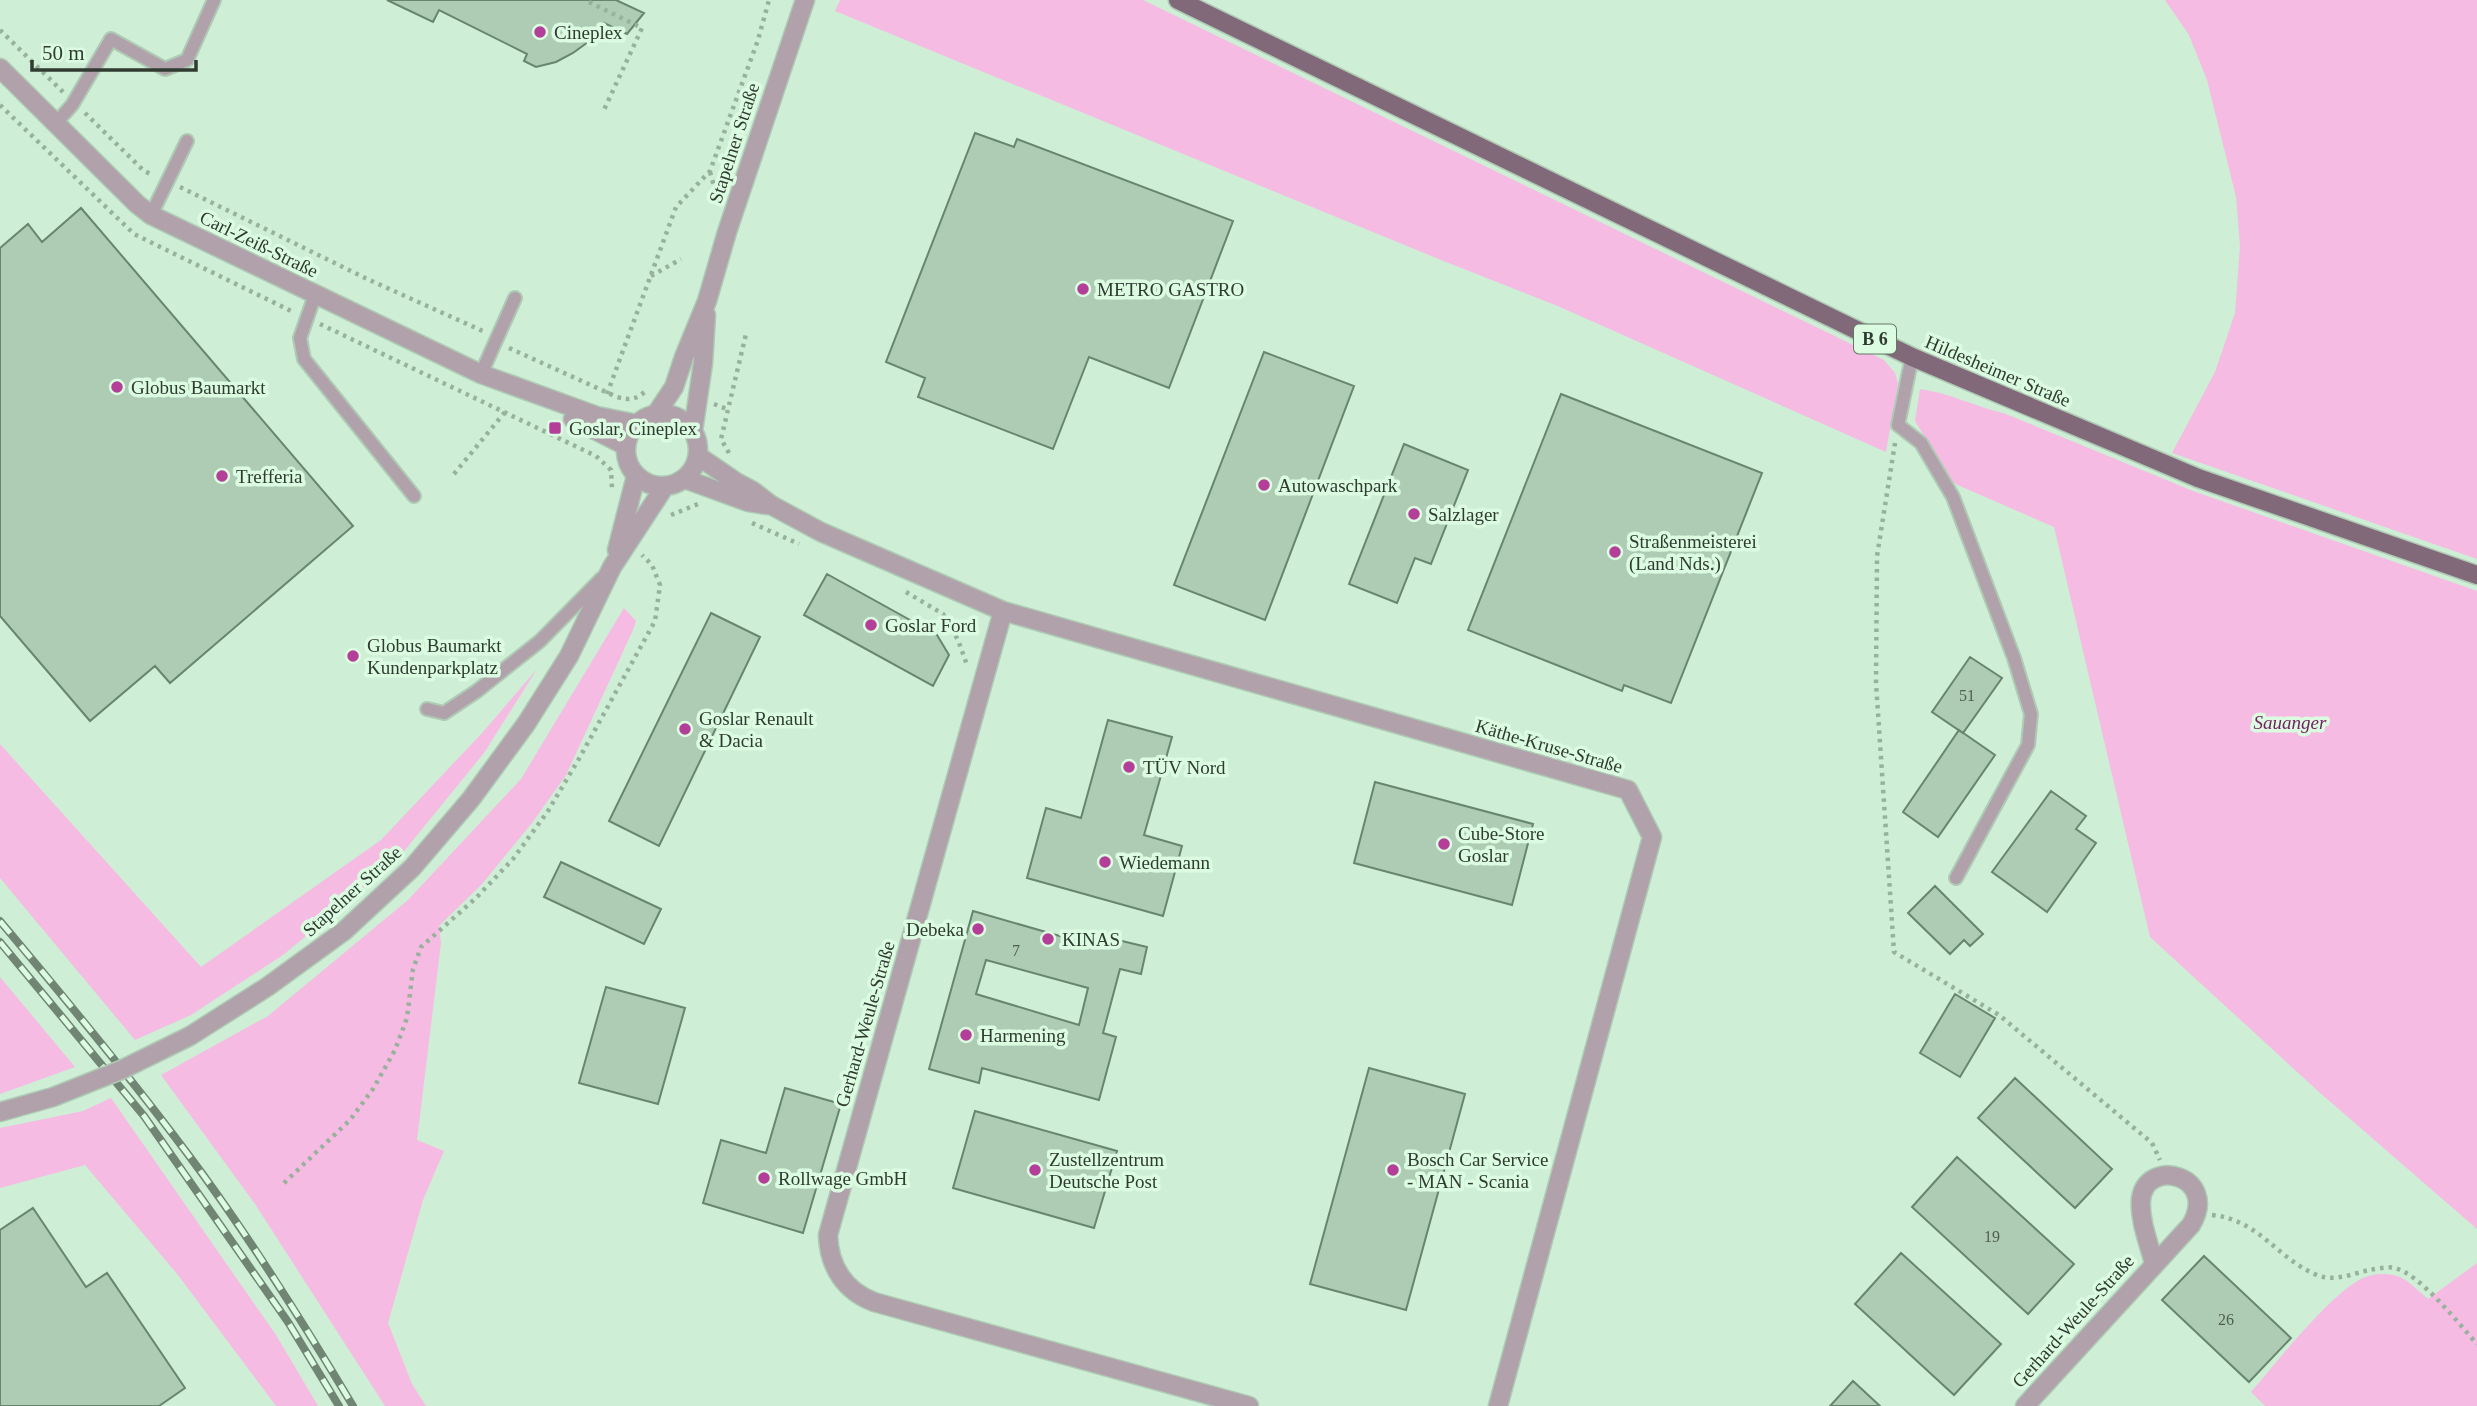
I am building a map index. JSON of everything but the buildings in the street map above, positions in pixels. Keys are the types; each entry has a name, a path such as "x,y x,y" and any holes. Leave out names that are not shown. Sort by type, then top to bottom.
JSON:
{"main road":[{"name":"Hildesheimer Straße","path":"1178,0 1912,357 2197,478 2477,575"}],"street":[{"name":"Stapelner Straße","path":"637,424 656,414 674,387 707,301 727,232 805,0"},
{"name":"Carl-Zeiß-Straße","path":"0,68 136,204 151,215 481,374 541,398 570,405 597,416 637,424"},
{"name":"Stapelner Straße","path":"698,456 699,447 693,431 703,363 707,301"},
{"name":"Carl-Zeiß-Straße","path":"541,398 568,417 626,446"},
{"path":"656,414 677,417 693,431"},
{"path":"637,424 626,446 630,467 636,476 655,486 666,486 685,479 753,491 771,505 821,531 1003,611"},
{"path":"685,479 696,465 698,456 733,488"},
{"name":"Stapelner Straße","path":"612,567 636,476"},
{"name":"Stapelner Straße","path":"0,1112 53,1097 121,1070 190,1036 267,988 344,931 412,868 471,799 526,724 569,656 612,567 666,486"},
{"name":"Gerhard-Weule-Straße","path":"1003,611 828,1235 833,1264 850,1288 874,1303 1249,1406"},
{"name":"Käthe-Kruse-Straße","path":"1003,611 1628,790 1652,837 1498,1406"},
{"path":"2168,1175 2184,1178 2190,1184 2198,1198 2197,1214"},
{"name":"Gerhard-Weule-Straße","path":"2154,1263 2141,1202 2152,1180 2168,1175"},
{"name":"Gerhard-Weule-Straße","path":"2025,1406 2191,1224 2197,1214"}],"lane":[{"path":"56,123 74,102 111,39 164,69 187,60 214,0"},
{"path":"151,215 187,141"},
{"path":"315,295 300,338 304,359 414,496"},
{"path":"481,374 515,298"},
{"path":"1912,357 1898,425 1921,443 1952,497 2014,658 2031,714 2028,745 1956,878"},
{"path":"428,709 444,713 477,691 540,641 612,567"}],"path":[{"path":"597,416 676,207 710,171 758,40 769,0"},
{"path":"589,2 642,29 603,112"},
{"path":"0,30 144,171 488,334 495,342 607,394 628,400 638,398 657,381 674,387"},
{"path":"650,277 681,259"},
{"path":"666,521 673,513 698,504 723,510 733,488 740,471 721,439 746,334"},
{"path":"697,398 727,409"},
{"path":"454,474 505,412"},
{"path":"1898,425 1877,556 1876,657 1894,952 1998,1015 2152,1143 2168,1175"},
{"path":"745,520 802,546"},
{"path":"640,564 651,544"},
{"path":"284,1183 350,1120 373,1089 395,1050 407,1018 413,969 421,947 476,898 513,859 548,811 654,621 660,585 652,565 644,556 625,547"},
{"path":"895,587 943,614 958,640 970,671 984,676"},
{"path":"2197,1214 2238,1220 2255,1229 2302,1267 2318,1276 2332,1279 2380,1268 2394,1268 2408,1274 2421,1283 2477,1344"}],"green space":[{"path":"840,0 1143,0 1884,360 1895,373 1898,384 1886,452 1560,307 835,11"},
{"path":"2165,0 2477,0 2477,559 2172,453 2215,372 2235,313 2240,246 2236,197 2207,80 2189,35"},
{"name":"Sauanger","path":"1920,389 2006,414 2193,491 2477,591 2477,1229 2319,1092 2150,937 2054,527 1953,483 1915,421"},
{"path":"624,608 636,621 633,630 566,775 532,823 482,884 439,926 441,943 417,1140 444,1151 423,1200 388,1323 412,1384 426,1406 385,1406 255,1204 161,1075 268,1016 408,900 521,779"},
{"path":"537,669 484,753 396,861 283,955 191,1015 135,1040 0,878 0,744 201,967 381,840 483,732"},
{"path":"0,977 75,1067 0,1094"},
{"path":"111,1098 276,1335 318,1406 276,1406 178,1275 85,1165 0,1188 0,1128 83,1111"},
{"path":"2477,1263 2477,1406 2265,1406 2251,1392 2322,1311 2353,1284 2372,1275 2398,1276 2428,1299"}],"railway":[{"path":"0,921 118,1064 209,1183 273,1277 353,1406"},
{"path":"0,942 144,1116 288,1322 339,1406"}],"place":[{"name":"Cineplex","path":"540,32"},
{"name":"METRO GASTRO","path":"1083,289"},
{"name":"Globus Baumarkt","path":"117,387"},
{"name":"Goslar, Cineplex","path":"555,428"},
{"name":"Trefferia","path":"222,476"},
{"name":"Autowaschpark","path":"1264,485"},
{"name":"Salzlager","path":"1414,514"},
{"name":"Straßenmeisterei (Land Nds.)","path":"1615,552"},
{"name":"Goslar Ford","path":"871,625"},
{"name":"Globus Baumarkt Kundenparkplatz","path":"353,656"},
{"name":"Goslar Renault & Dacia","path":"685,729"},
{"name":"TÜV Nord","path":"1129,767"},
{"name":"Cube-Store Goslar","path":"1444,844"},
{"name":"Wiedemann","path":"1105,862"},
{"name":"Debeka","path":"978,929"},
{"name":"KINAS","path":"1048,939"},
{"name":"Harmening","path":"966,1035"},
{"name":"Zustellzentrum Deutsche Post","path":"1035,1170"},
{"name":"Bosch Car Service - MAN - Scania","path":"1393,1170"},
{"name":"Rollwage GmbH","path":"764,1178"}]}
